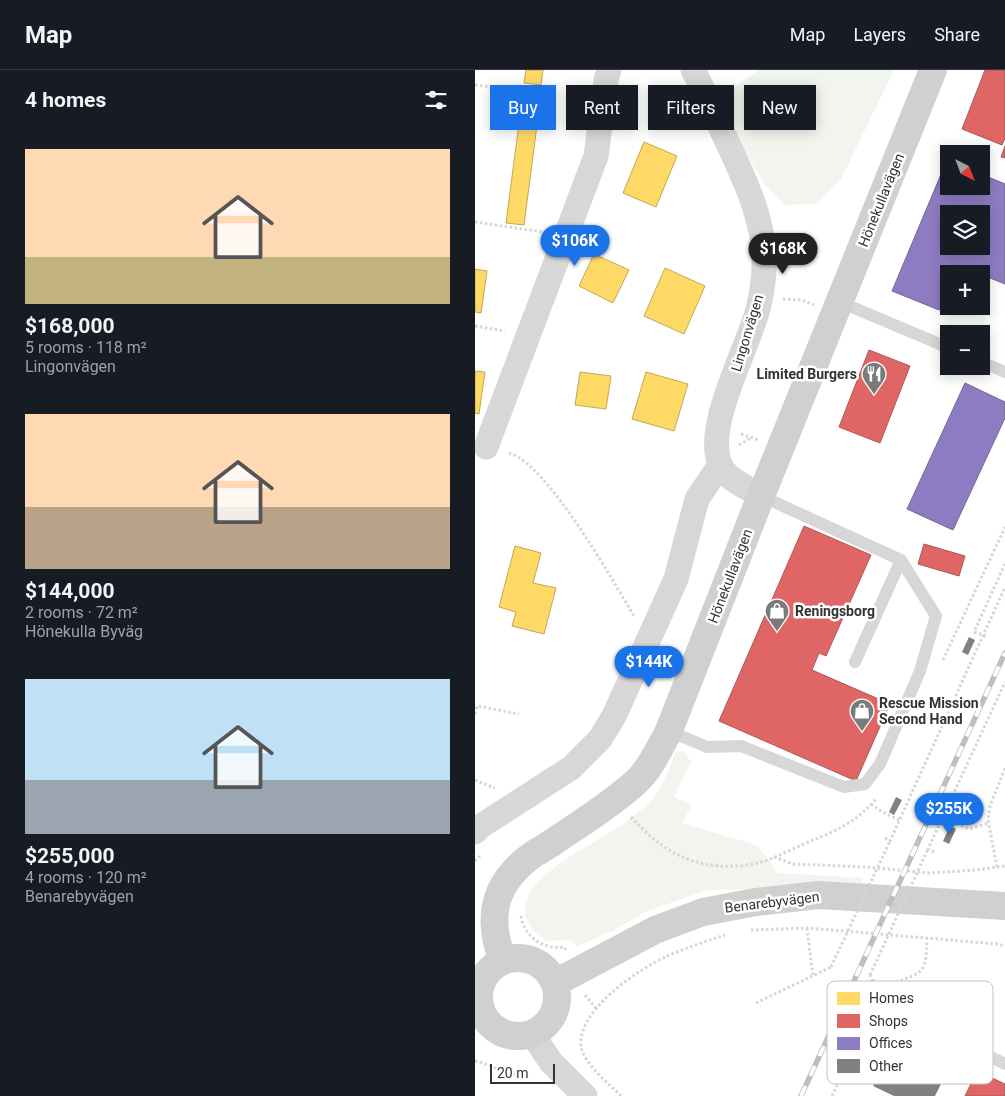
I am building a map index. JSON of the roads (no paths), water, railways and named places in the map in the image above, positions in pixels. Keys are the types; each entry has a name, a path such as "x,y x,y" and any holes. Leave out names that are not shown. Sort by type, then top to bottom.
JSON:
{"street":[{"path":"486,448 596,156 609,70"},
{"name":"Lingonvägen","path":"693,70 744,178 761,232 764,268 757,309 722,408 716,450 720,465"},
{"name":"Hönekullavägen","path":"503,961 496,943 493,924 495,906 500,890 508,876 528,858 636,782 647,770 669,731 761,496 933,70"},
{"path":"475,832 481,826 571,768 601,739 614,716 676,578 697,500 720,465 733,479 761,496"},
{"name":"Benarebyvägen","path":"555,983 655,930 703,912 756,902 818,895 1005,906"},
{"path":"519,958 534,961 547,970 555,983 558,998 554,1013 545,1026 532,1034 518,1037 504,1034 479,1016 479,999 482,983 490,970 503,961 519,958"},
{"path":"532,1034 551,1062 585,1096"}],"lane":[{"path":"840,302 940,344"},
{"path":"990,366 1005,372"},
{"path":"669,731 707,747 741,746 844,787 865,784 880,764 920,671 935,616 901,560 761,496"},
{"path":"855,662 901,560"},
{"path":"993,1058 1005,1064"}],"railway":[{"path":"854,981 1005,653"},
{"path":"801,1096 827,1040"}],"place":[{"name":"Limited Burgers","path":"874,395"},
{"name":"Reningsborg","path":"777,632"},
{"name":"Rescue Mission Second Hand","path":"862,732"}]}
